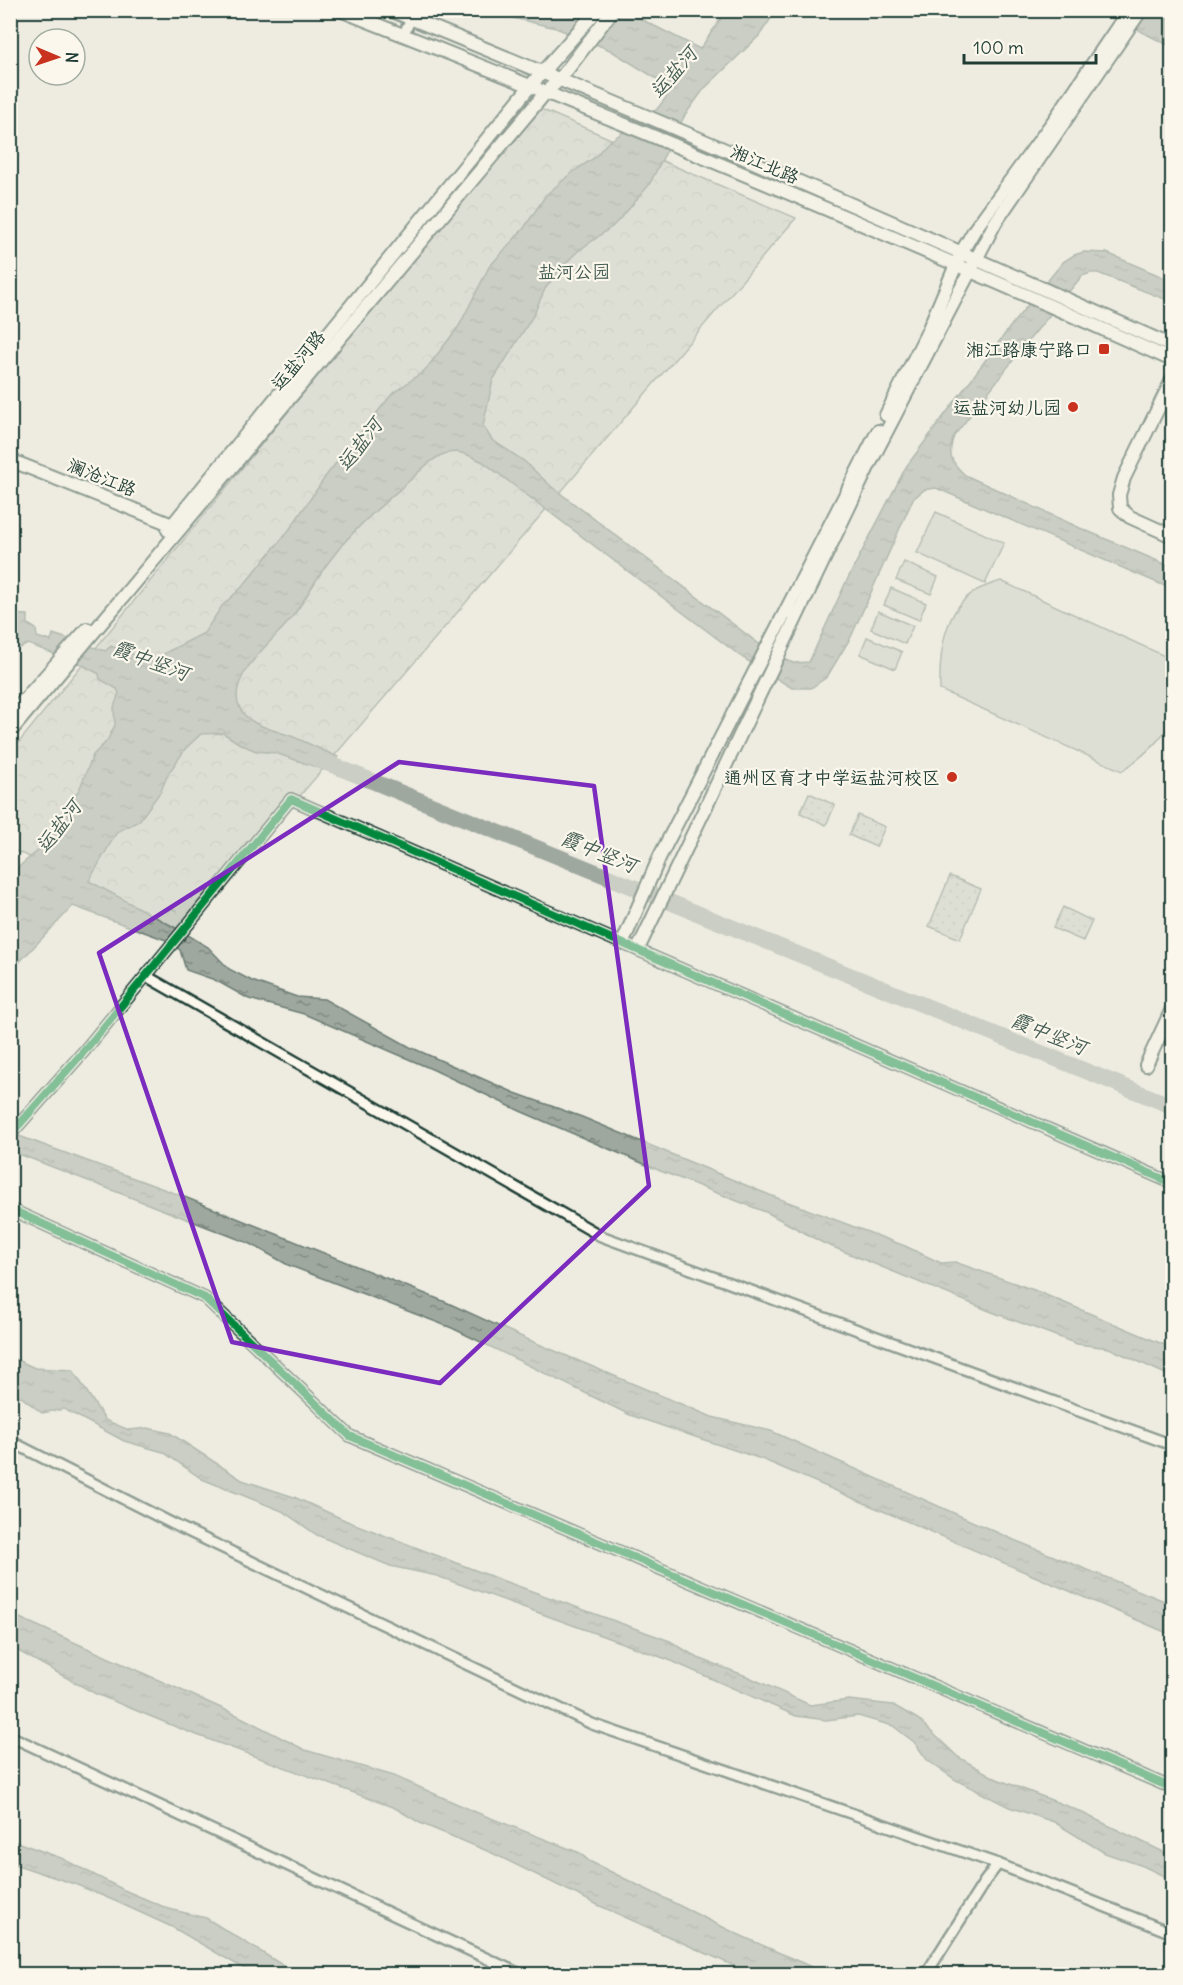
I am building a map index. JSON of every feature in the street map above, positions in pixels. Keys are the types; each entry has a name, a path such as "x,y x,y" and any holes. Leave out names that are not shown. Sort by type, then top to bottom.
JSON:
{"street":[{"name":"湘江北路","path":"340,10 531,85 970,271 1173,360"},
{"name":"湘江北路","path":"390,10 412,15 762,165 1173,346"},
{"name":"运盐河路","path":"177,527 531,85 597,10"},
{"name":"运盐河路","path":"10,732 63,664 177,527 546,92 560,79 613,10"},
{"path":"638,949 868,467 995,223 1121,32 1129,10"},
{"path":"622,942 660,856 927,333 961,253 975,229 1055,118 1121,32 1141,10"},
{"path":"403,35 412,15"},
{"path":"1173,380 1124,478 1119,495 1120,508 1130,518 1173,536"},
{"name":"澜沧江路","path":"10,460 177,527"},
{"name":"运盐河路","path":"10,716 63,664"},
{"path":"13,1132 86,1050 291,799 1173,1183"},
{"path":"146,976 602,1236 1173,1445"},
{"path":"1146,1065 1173,1009"},
{"path":"10,1209 206,1298 350,1436 1173,1788"},
{"path":"10,1441 177,1526 592,1724 999,1864 1173,1933"},
{"path":"10,1736 520,1974"},
{"path":"926,1974 985,1881 999,1864"}],"highlighted area":[{"path":"399,762 594,786 649,1186 440,1383 232,1342 99,953"}],"green space":[{"name":"盐河公园","path":"536,107 796,218 183,932 88,882 11,849 11,752"},
{"path":"936,512 1004,543 985,584 917,553"},
{"path":"904,562 938,577 931,594 896,580"},
{"path":"1001,581 1169,658 1174,694 1169,723 1152,747 1122,771 940,690 942,647 951,620 967,597 979,589"},
{"path":"891,588 926,603 919,620 884,605"},
{"path":"878,611 913,626 905,644 871,629"},
{"path":"867,637 902,652 895,669 860,654"},
{"path":"809,793 835,805 826,825 800,813"},
{"path":"858,815 885,827 876,847 849,835"},
{"path":"950,876 981,889 960,939 929,926"},
{"path":"1063,907 1092,921 1083,941 1053,928"}],"water":[{"name":"运盐河","path":"492,11 625,11 700,49 726,11 776,11 759,36 704,89 685,115 649,185 613,226 577,252 560,269 545,289 533,316 493,380 483,426 492,440 524,461 552,487 770,652 793,663 809,662 845,584 906,467 1013,323 1063,262 1084,252 1107,253 1172,281 1172,302 1098,273 1082,276 954,436 951,453 956,466 965,475 1172,567 1172,589 936,488 924,490 913,499 851,637 827,677 811,688 792,688 743,658 483,462 460,453 444,454 425,466 339,548 290,620 254,659 240,683 237,695 239,706 249,719 338,757 331,772 275,753 256,751 223,733 201,734 186,748 168,774 161,791 139,821 117,832 89,881 208,947 229,969 252,981 297,997 324,999 410,1047 515,1093 582,1117 772,1196 905,1246 941,1263 955,1262 1034,1290 1172,1348 1172,1377 1109,1348 1077,1344 823,1243 768,1213 663,1172 520,1111 434,1070 304,1014 249,999 215,980 186,970 180,950 166,940 73,906 11,971 11,873 40,849 79,790 93,755 107,741 115,725 114,707 119,693 117,689 100,679 99,674 81,664 28,644 20,648 11,648 10,614 28,615 28,624 36,629 37,637 51,641 53,634 105,651 111,646 153,662 204,633 222,606 242,587 289,530 328,473 392,394 425,370 433,360 459,326 489,267 524,228 546,195 574,171 594,158 607,143 657,109 668,95 670,87 610,50 556,28 496,14"},
{"path":"1113,11 1155,11 1172,18 1172,47 1142,32"},
{"path":"11,1133 177,1194 448,1303 529,1340 712,1417 771,1431 1014,1540 1172,1604 1172,1635 764,1460 630,1415 452,1328 288,1265 251,1244 11,1151"},
{"path":"10,1357 35,1368 73,1370 105,1420 129,1430 148,1428 170,1433 242,1480 294,1497 347,1521 501,1580 670,1641 698,1658 749,1677 810,1705 849,1700 893,1705 918,1719 958,1757 997,1779 1072,1808 1172,1856 1172,1880 1143,1866 1105,1853 1054,1822 1009,1807 956,1780 928,1761 914,1742 893,1726 858,1716 826,1720 796,1716 669,1660 437,1576 390,1566 317,1535 282,1511 202,1479 163,1452 124,1441 64,1409 42,1413 11,1389"},
{"path":"11,1614 239,1716 305,1750 394,1776 478,1813 580,1853 589,1861 735,1933 827,1974 752,1974 598,1905 492,1853 420,1823 395,1808 186,1731 96,1694 11,1647"},
{"path":"11,1840 61,1858 124,1890 169,1909 206,1918 297,1974 253,1974 172,1927 77,1885 11,1863"}],"waterway":[{"name":"霞中竖河","path":"313,757 1172,1106"}],"cycle path":[{"path":"10,1135 85,1050 291,799 1172,1183"},
{"path":"10,1209 205,1298 350,1436 1172,1788"}],"place":[{"name":"湘江路康宁路口","path":"1104,349"},
{"name":"运盐河幼儿园","path":"1073,407"},
{"name":"通州区育才中学运盐河校区","path":"952,777"}]}
